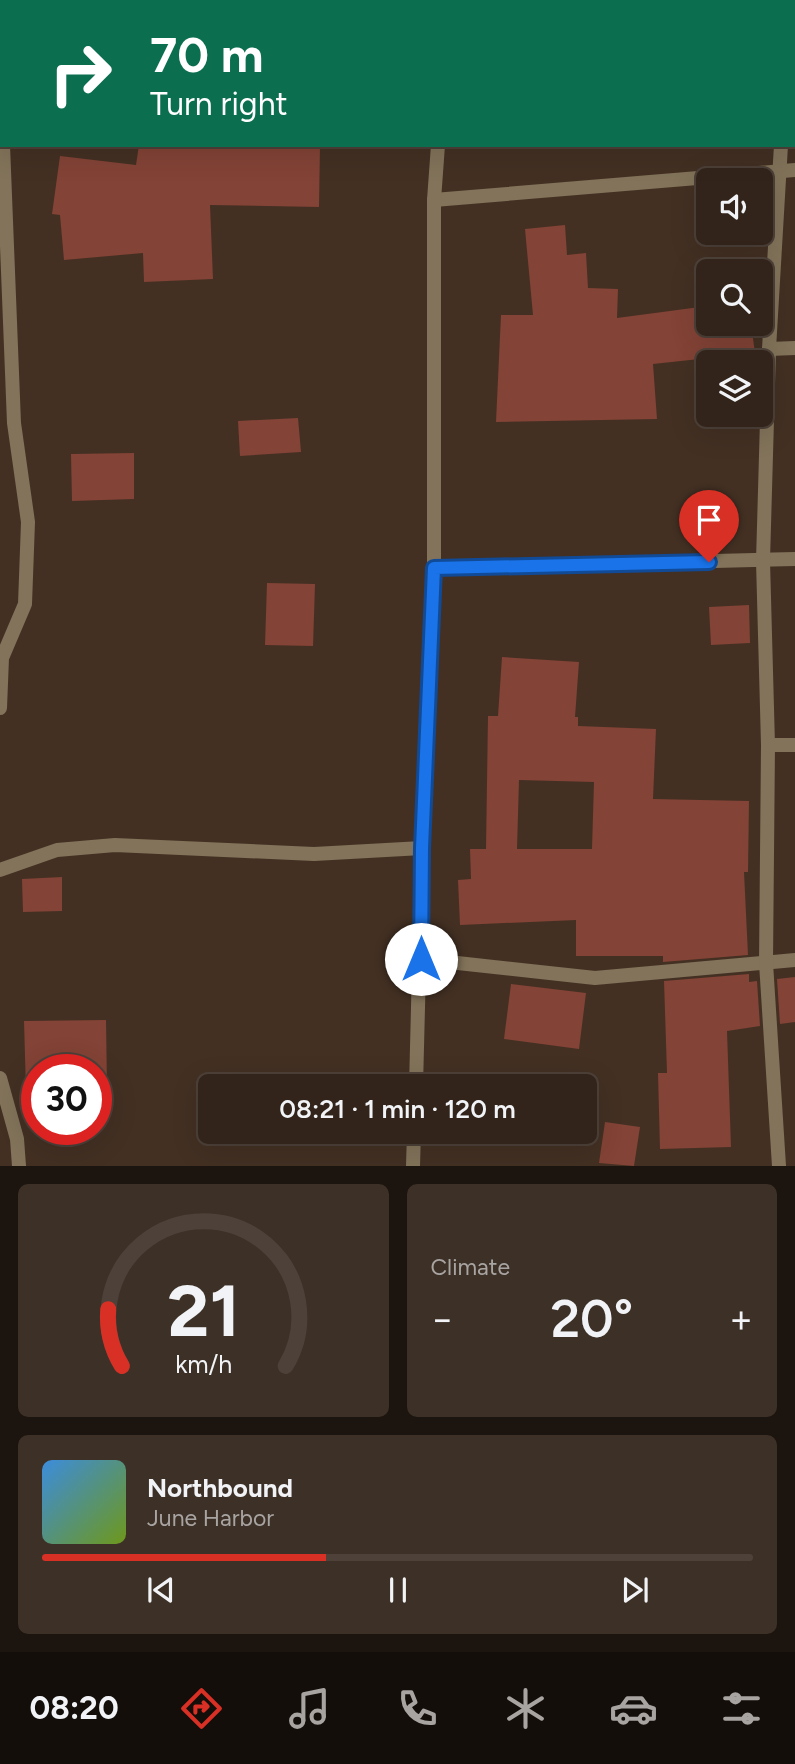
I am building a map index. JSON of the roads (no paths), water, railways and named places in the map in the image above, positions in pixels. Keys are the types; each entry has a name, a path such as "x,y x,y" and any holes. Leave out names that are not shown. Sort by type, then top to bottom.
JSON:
{"street":[{"path":"0,708 2,657 25,604 28,522 14,423 3,147"},
{"path":"417,1074 422,848 434,568 434,200 438,147"},
{"path":"779,1166 766,963 768,745 763,561 769,349 788,171 782,147"},
{"path":"434,200 788,171"},
{"path":"769,349 795,348"},
{"path":"434,568 795,559"},
{"path":"768,745 795,745"},
{"path":"0,870 57,850 115,845 314,854 422,848"},
{"path":"421,959 595,978 795,960"},
{"path":"0,1078 17,1139 19,1166"},
{"path":"413,1166 414,1144"}]}
